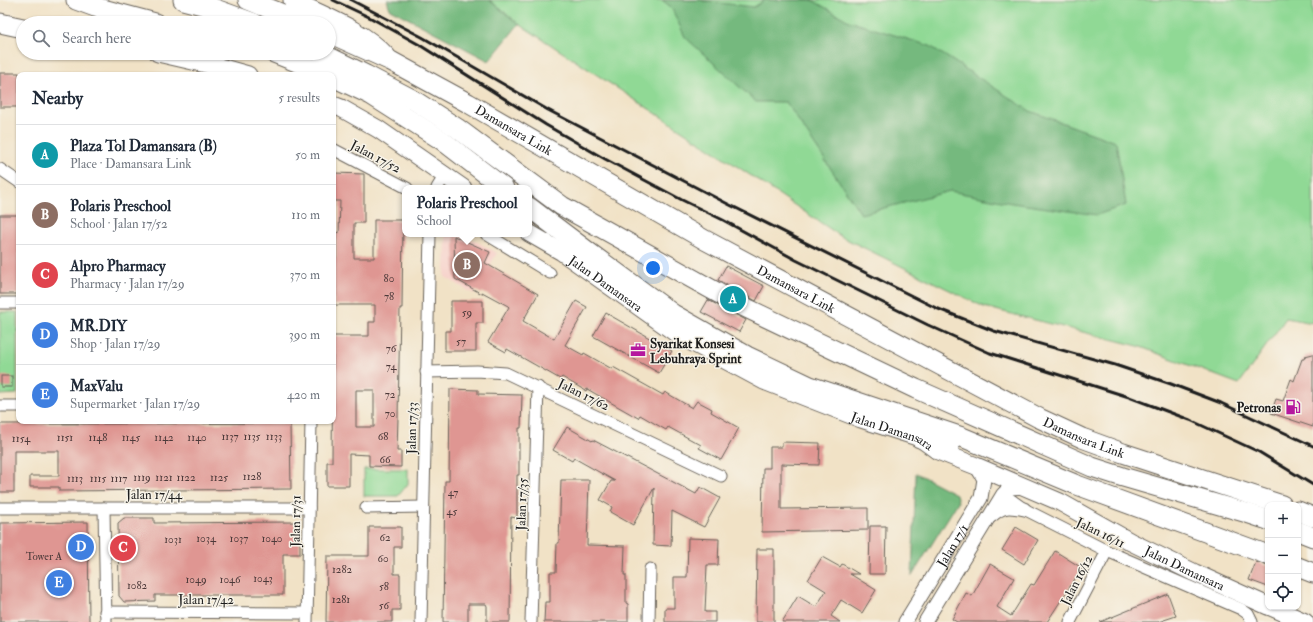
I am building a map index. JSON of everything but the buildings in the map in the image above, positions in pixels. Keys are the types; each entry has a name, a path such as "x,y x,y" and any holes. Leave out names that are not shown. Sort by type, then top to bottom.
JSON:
{"highway":[{"path":"76,0 129,16"},
{"path":"182,0 210,7 235,16"},
{"path":"248,0 288,16"},
{"path":"0,23 16,26"},
{"name":"Damansara Link","path":"336,36 391,60 704,240 1039,418 1082,438 1123,453 1273,502"},
{"path":"292,60 322,72"},
{"name":"Damansara Link","path":"335,60 412,99 457,128 562,206 736,303 916,389 1092,467 1265,519"},
{"path":"336,78 371,95 443,141 500,185"},
{"path":"395,110 402,127 479,185"},
{"path":"532,209 673,314 747,356 810,386 962,437 1077,485 1265,554"},
{"path":"920,438 944,442 1046,481 1077,485"},
{"path":"1301,512 1313,517"},
{"path":"1301,532 1313,537"},
{"path":"1301,567 1313,573"}],"main road":[{"path":"292,0 325,16"},
{"path":"336,22 353,30 378,47 391,60"},
{"path":"0,30 16,31"},
{"path":"188,60 237,72"},
{"path":"336,106 378,129 441,182 452,185"},
{"name":"Jalan Damansara","path":"532,235 562,252 680,336 764,381 861,419 920,438 938,451 1060,502 1131,542 1194,573 1265,605"},
{"path":"1278,610 1305,622"}],"street":[{"name":"Jalan 17/52","path":"336,151 402,185"},
{"path":"0,169 16,180"},
{"name":"Jalan 17/33","path":"421,622 430,237"},
{"path":"491,237 550,273"},
{"path":"0,303 16,303"},
{"name":"Jalan 17/62","path":"426,372 478,371 506,373 722,476"},
{"name":"Jalan 17/35","path":"531,622 538,387"},
{"path":"0,406 16,406"},
{"name":"Jalan 17/31","path":"307,618 311,424"},
{"name":"Jalan 17/1","path":"905,622 981,498 984,479 976,466"},
{"path":"981,498 990,494 1003,494 1008,488 1024,487"},
{"name":"Jalan 17/1","path":"925,622 1003,494"},
{"name":"Jalan 16/11","path":"1003,494 1024,509 1107,551 1241,609 1248,614 1252,622"},
{"path":"989,517 998,509 1008,506 1024,509"},
{"name":"Jalan 17/44","path":"0,508 309,508"},
{"path":"104,508 106,617"},
{"path":"366,508 423,508"},
{"name":"Jalan 16/12","path":"1070,622 1107,551"},
{"path":"650,569 650,622"},
{"name":"Jalan 17/42","path":"106,617 307,618"}],"shaded area":[{"path":"446,237 468,237 497,253 474,294 445,277"}],"green space":[{"path":"387,0 489,0 519,24 489,61 390,9"},
{"path":"489,0 1313,0 1313,323 1286,318 1239,384 1138,346 984,307 842,237 735,165 519,24"},
{"path":"662,0 701,0 754,7 765,0 812,0 849,21 930,46 1030,111 1116,142 1126,205 1097,215 1012,203 950,191 861,214 786,102 756,102 685,37 671,7"},
{"path":"0,312 16,312 16,394 0,395"},
{"path":"364,469 408,469 408,484 398,496 364,496"},
{"path":"916,473 956,494 958,502 912,576"}],"railway":[{"path":"333,0 371,18 418,44 546,125 605,159 723,220 796,260 928,325 990,353 1129,397 1190,420 1259,452 1313,485"},
{"path":"351,0 422,37 548,110 726,203 936,308 994,331 1115,365 1171,384 1221,403 1313,446"}],"place":[{"name":"Polaris Preschool","path":"467,265"},
{"name":"Plaza Tol Damansara (B)","path":"733,299"},
{"name":"Syarikat Konsesi Lebuhraya Sprint","path":"638,350"},
{"name":"Petronas","path":"1293,407"},
{"name":"MR.DIY","path":"81,547"},
{"name":"Alpro Pharmacy","path":"123,548"},
{"name":"MaxValu","path":"59,583"}]}
